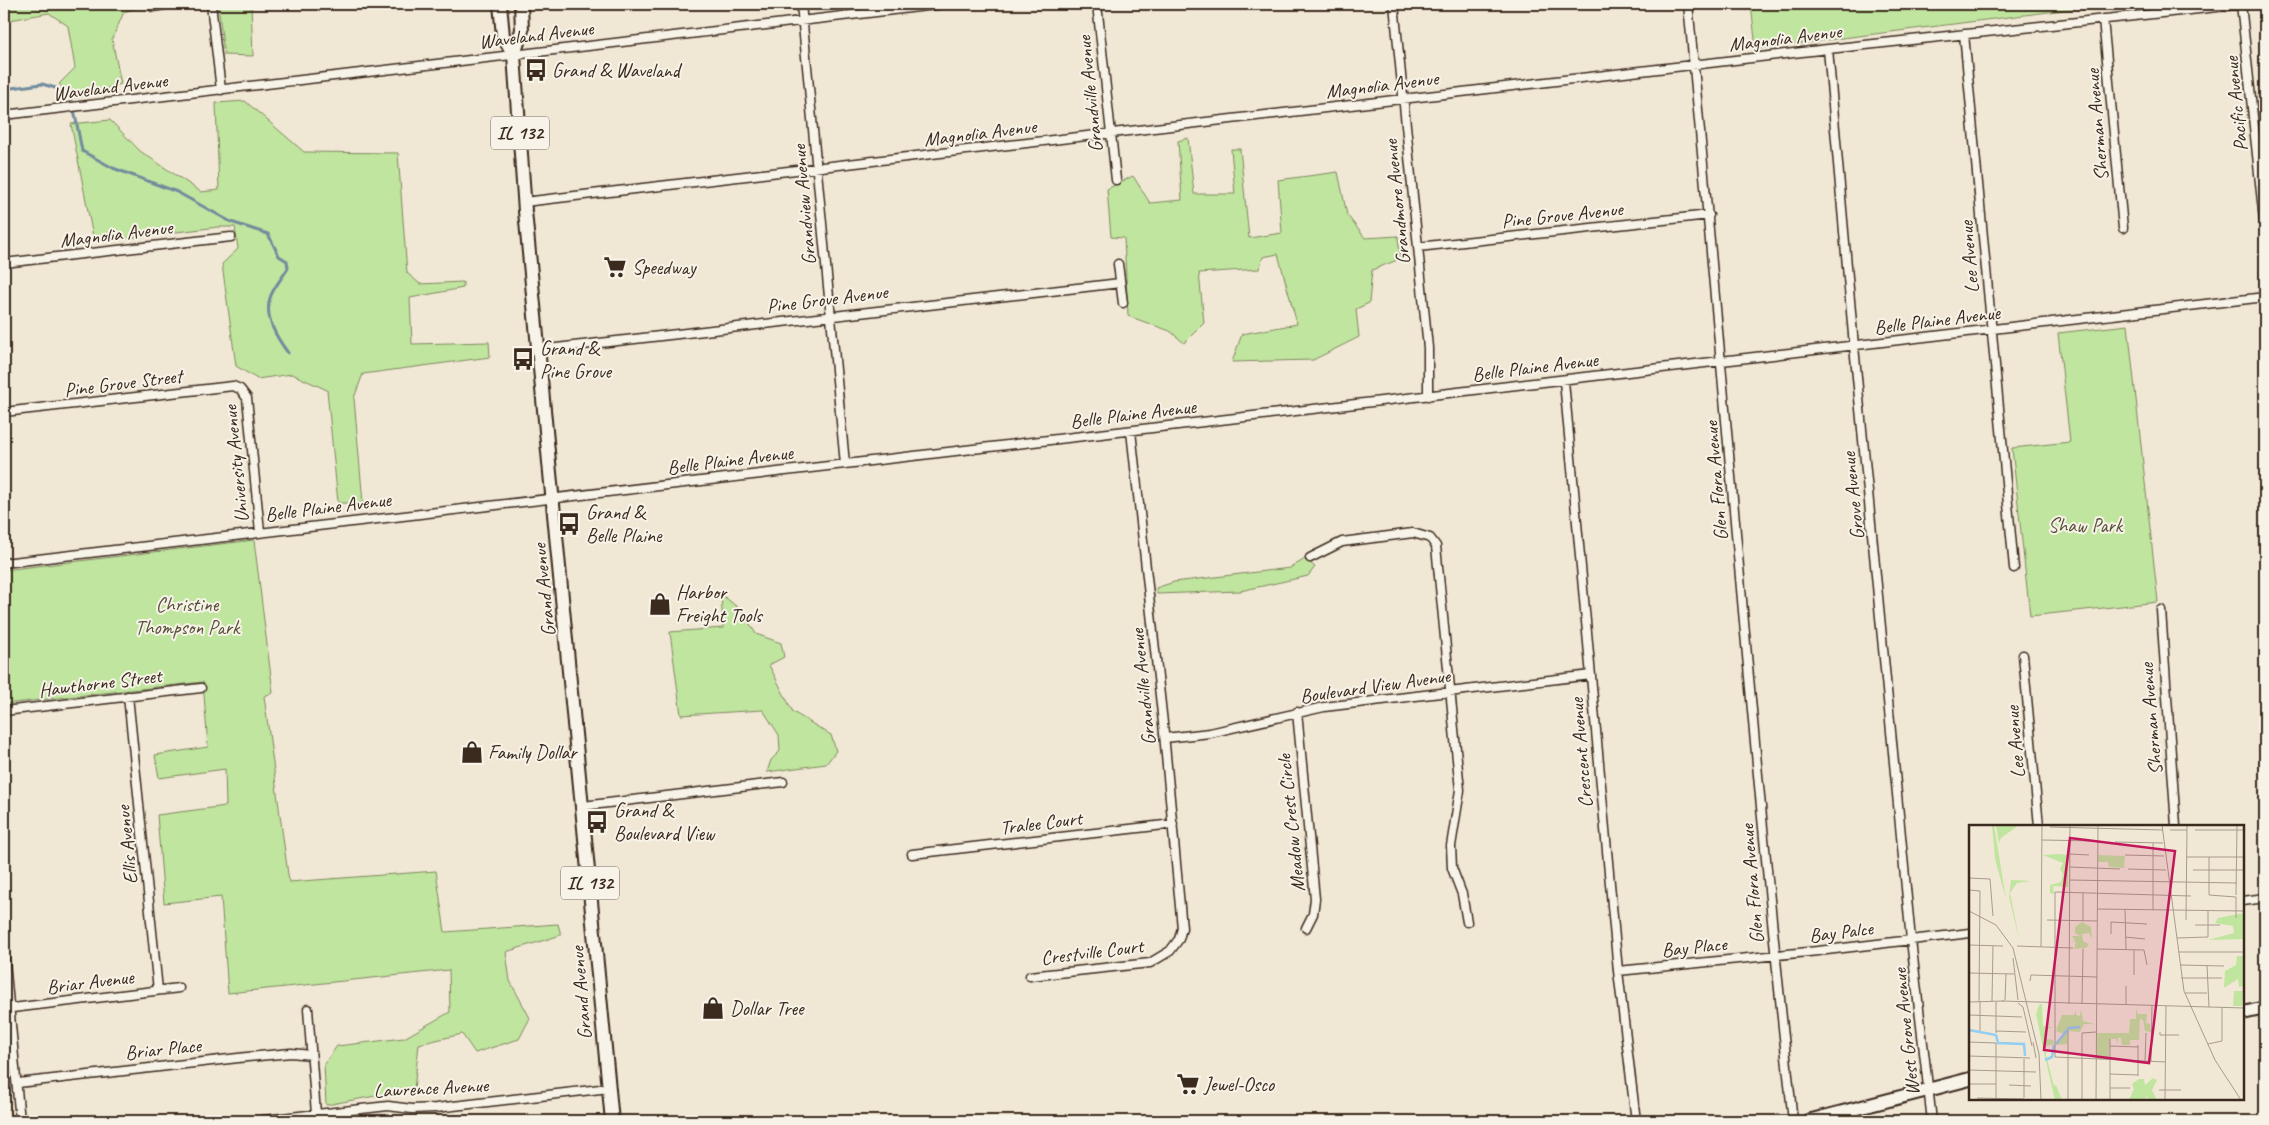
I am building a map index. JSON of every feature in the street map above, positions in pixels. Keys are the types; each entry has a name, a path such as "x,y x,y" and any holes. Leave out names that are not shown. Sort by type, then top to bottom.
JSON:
{"main road":[{"name":"Grand Avenue","path":"500,4 503,36 514,55"},
{"name":"Grand Avenue","path":"521,4 522,30 514,55 524,202 612,1121"},
{"path":"2244,1013 2265,1008"},
{"path":"1808,1121 1969,1079"}],"street":[{"path":"152,7 170,4"},
{"path":"210,4 221,90"},
{"name":"Grandview Avenue","path":"801,4 845,464"},
{"name":"Waveland Avenue","path":"4,115 944,4"},
{"name":"Grandville Avenue","path":"1097,4 1116,180"},
{"name":"Grandmore Avenue","path":"1394,4 1428,348 1428,396"},
{"name":"Glen Flora Avenue","path":"1688,4 1709,215 1774,955 1793,1121"},
{"name":"Magnolia Avenue","path":"524,202 1828,49 2242,4"},
{"name":"Pacific Avenue","path":"2242,4 2265,230"},
{"name":"Sherman Avenue","path":"2103,19 2123,228"},
{"name":"Lee Avenue","path":"1964,34 2014,568"},
{"name":"Grove Avenue","path":"1828,49 1854,346 1911,940"},
{"name":"Pine Grove Avenue","path":"1418,247 1709,215"},
{"name":"Magnolia Avenue","path":"4,263 231,238"},
{"path":"1118,264 1123,303"},
{"name":"Pine Grove Avenue","path":"539,350 1120,283"},
{"name":"Belle Plaine Avenue","path":"4,562 2265,298"},
{"name":"Crescent Avenue","path":"1564,381 1618,971 1636,1121"},
{"name":"Pine Grove Street","path":"4,412 233,386 244,392"},
{"name":"University Avenue","path":"244,392 247,398 260,532"},
{"name":"Grandville Avenue","path":"1132,431 1173,824 1182,922 1179,939"},
{"path":"1310,558 1326,549 1355,539 1413,533 1430,538 1436,546 1460,790 1451,846 1452,868 1462,894 1467,922"},
{"name":"Sherman Avenue","path":"2161,610 2176,825"},
{"name":"Lee Avenue","path":"2023,655 2039,825"},
{"name":"Boulevard View Avenue","path":"1165,738 1210,732 1297,712 1361,702 1591,675"},
{"name":"Hawthorne Street","path":"4,711 201,688"},
{"name":"Ellis Avenue","path":"128,696 158,990"},
{"name":"Meadow Crest Circle","path":"1297,712 1315,898 1314,914 1306,928"},
{"path":"583,806 783,782"},
{"name":"Tralee Court","path":"912,854 1173,824"},
{"path":"2244,901 2265,898"},
{"path":"1911,940 1969,933"},
{"name":"Crestville Court","path":"1030,976 1150,963 1170,951 1179,939"},
{"name":"Bay Palce","path":"1774,955 1911,940"},
{"name":"West Grove Avenue","path":"1911,940 1932,1121"},
{"path":"4,951 6,1009 18,1083 20,1121"},
{"name":"Bay Place","path":"1618,971 1774,955"},
{"name":"Briar Avenue","path":"6,1009 179,988"},
{"path":"308,1009 316,1114"},
{"name":"Briar Place","path":"18,1083 247,1056 291,1053 311,1056"},
{"name":"Lawrence Avenue","path":"255,1121 388,1106 412,1109 436,1108 609,1088"}],"green space":[{"path":"4,4 148,4 124,12 112,39 121,84 76,98 59,84 75,68 68,26 49,13 4,21"},
{"path":"218,4 251,4 253,56 224,55"},
{"path":"1751,4 2091,4 2088,7 1756,49"},
{"path":"245,101 304,152 398,153 407,273 420,284 463,282 463,288 410,298 412,344 489,342 490,357 363,374 354,398 363,503 338,503 327,390 292,374 257,379 236,366 222,264 238,249 235,227 218,227 94,242 71,124 110,120 140,151 201,192 219,190 216,103"},
{"path":"1188,138 1194,194 1235,194 1231,149 1240,149 1249,238 1282,233 1278,180 1338,172 1347,215 1365,238 1398,236 1400,259 1372,270 1369,303 1356,309 1359,337 1313,360 1232,362 1242,334 1297,324 1278,254 1263,257 1259,269 1199,273 1204,323 1184,343 1170,331 1128,316 1124,238 1111,237 1107,189 1133,176 1150,203 1182,200 1178,141"},
{"name":"Shaw Park","path":"2128,325 2158,602 2030,616 2012,448 2070,442 2058,333"},
{"name":"Christine Thompson Park","path":"254,540 273,693 264,696 289,882 436,871 445,932 558,924 561,935 506,952 510,981 530,1018 519,1039 475,1053 462,1034 419,1044 414,1089 326,1105 324,1064 337,1046 404,1038 450,1012 449,970 228,993 221,897 164,903 157,815 226,806 225,769 159,778 155,755 208,747 203,682 4,704 4,570"},
{"path":"1305,559 1315,567 1308,576 1240,591 1157,594 1156,588 1174,582 1290,568"},
{"path":"721,594 742,611 756,634 781,643 784,657 769,665 793,712 831,735 836,751 826,764 767,772 771,760 780,751 779,735 763,710 681,715 670,632 723,628"}],"waterway":[{"path":"4,89 42,84 69,92 71,100"},
{"path":"74,109 82,151 113,168 177,192 231,222 268,234 279,256 287,261 288,268 273,290 270,298 269,313 273,327 288,353"}],"place":[{"name":"Grand & Waveland","path":"536,70"},
{"name":"Speedway","path":"615,267"},
{"name":"Grand & Pine Grove","path":"523,359"},
{"name":"Grand & Belle Plaine","path":"569,524"},
{"name":"Harbor Freight Tools","path":"660,604"},
{"name":"Family Dollar","path":"472,752"},
{"name":"Grand & Boulevard View","path":"597,822"},
{"name":"Dollar Tree","path":"713,1008"},
{"name":"Jewel-Osco","path":"1188,1084"}]}
